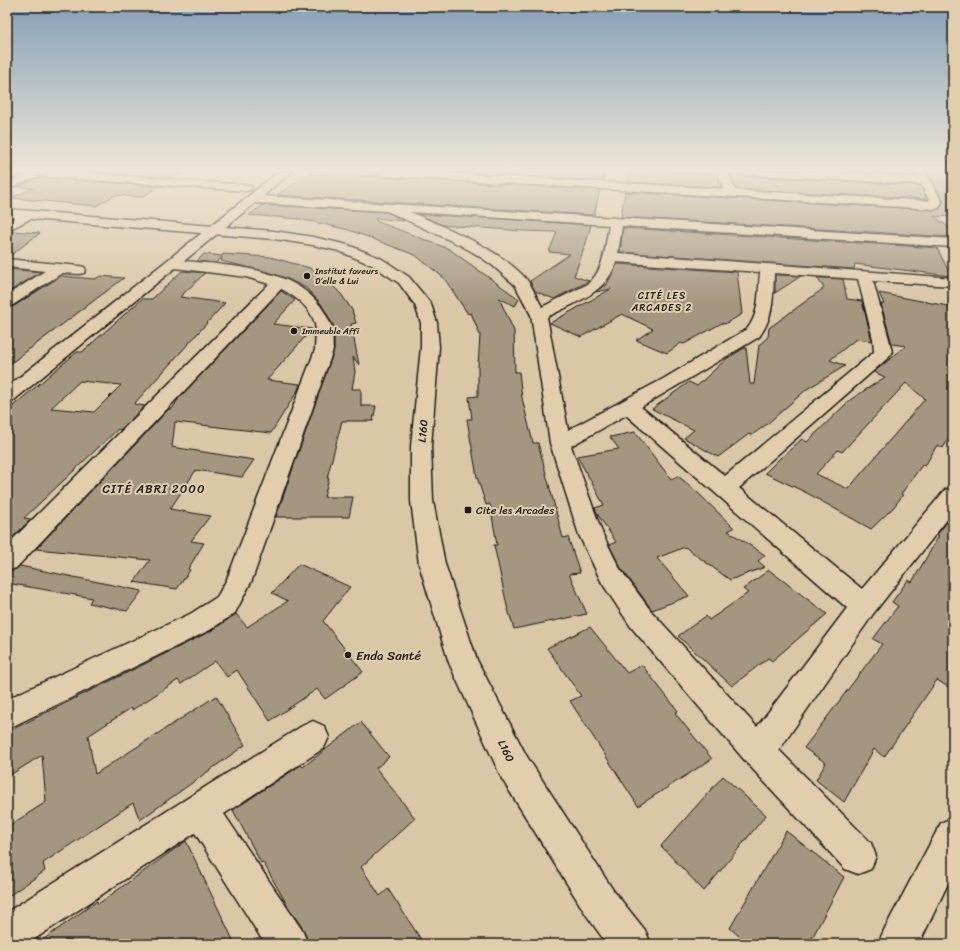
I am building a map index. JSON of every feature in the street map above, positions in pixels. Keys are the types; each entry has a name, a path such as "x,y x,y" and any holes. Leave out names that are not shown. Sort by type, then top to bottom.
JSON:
{"street":[{"path":"7,227 27,215"},
{"name":"L160","path":"32,215 274,235 313,241 343,248 377,262 404,280 423,304 429,323 430,347 421,446 422,501 432,564 463,663 514,767 600,903 631,944"},
{"path":"7,396 234,215"},
{"path":"406,215 465,242 497,262 521,283 539,315 560,443 591,535 621,592 641,620 758,752 858,856"},
{"path":"502,215 953,243"},
{"path":"539,315 598,284 602,279 610,258 616,222"},
{"path":"610,258 953,282"},
{"path":"7,263 79,270"},
{"path":"7,714 200,622 219,611 231,598 240,580 324,350 325,338 323,321 317,308 305,297 279,282 253,274 173,264"},
{"path":"7,302 59,268"},
{"path":"560,443 670,383 753,333 762,319 767,270"},
{"path":"725,488 880,357 882,352 881,339 864,276"},
{"path":"7,561 279,282"},
{"path":"628,406 864,606"},
{"path":"758,752 864,606 953,496"},
{"path":"7,934 313,737"},
{"path":"201,810 288,944"},
{"path":"898,944 953,835"}],"building":[{"path":"254,215 393,215 404,221 376,218 376,221 449,249 519,299 515,306 499,298 514,331 515,372 519,372 522,398 533,443 538,443 563,538 568,537 580,573 569,574 587,614 514,629 507,606 494,545 497,545 490,504 486,505 477,477 467,419 472,419 469,397 478,396 480,335 471,313 468,314 444,278 415,255 349,230 300,219"},
{"path":"421,215 591,225 574,276 589,281 554,299 535,291 530,281 570,254 549,252 557,232 443,225"},
{"path":"621,215 953,215 953,217 934,216 953,231 953,237 621,217"},
{"path":"623,228 937,248 951,276 855,264 854,269 620,252"},
{"path":"7,232 40,233 7,258"},
{"path":"204,254 270,257 310,268 324,277 341,294 352,310 356,323 351,324 359,365 353,357 355,372 352,389 361,389 361,406 376,406 373,421 342,421 327,478 329,478 324,497 353,497 349,517 276,517 334,350 334,332 337,332 321,304 306,288 288,279 268,272 221,261 222,257 216,263 197,261"},
{"path":"617,264 737,272 742,314 684,344 681,343 667,353 636,340 653,329 622,314 581,337 550,323 611,289 596,292 603,286 606,286"},
{"path":"7,269 41,272 7,293"},
{"path":"182,271 205,273 180,297 225,303 134,404 145,406 120,430 118,429 24,518 31,519 7,543 7,411 77,352 82,352 142,299 152,299","holes":["80,381 121,385 94,412 51,408"]},
{"path":"775,275 801,276 775,293"},
{"path":"61,276 95,279 100,276 124,278 7,366 7,308 14,306"},
{"path":"817,278 843,279 847,299 862,301 872,341 856,339 830,360 845,366 807,389 767,424 752,435 749,434 718,457 684,438 694,430 652,409 689,382 697,386 726,359 746,347 750,384 754,384 759,345 768,337 769,328 824,288"},
{"path":"281,291 295,300 273,324 312,329 267,380 300,384 298,390 271,433 175,422 172,447 254,460 242,477 196,470 170,509 210,516 191,541 204,543 188,569 190,570 177,589 134,582 150,560 36,549 169,409 172,409 179,398"},
{"path":"879,293 953,307 953,431 943,448 937,445 925,466 922,465 893,508 871,529 807,493 765,473 802,439 807,442 850,400 885,377 874,372 906,346 892,344 881,304 884,304","holes":["906,383 925,399 848,489 816,474 838,450 842,452"]},
{"path":"635,432 671,479 678,476 695,490 734,528 728,531 765,555 758,561 765,567 730,580 685,547 657,558 689,596 652,610 621,568 609,545 616,542 595,508 604,505 577,456 619,449 610,437"},
{"path":"953,514 953,690 937,680 884,757 874,749 844,802 816,780 826,763 804,748 882,644 873,639 898,606 892,602 908,580 912,582 939,536 937,535"},
{"path":"299,564 350,587 323,621 363,672 325,699 317,689 270,721 237,670 227,677 215,661 181,684 178,680 132,710 131,708 88,736 95,774 216,696 245,745 140,820 133,803 43,863 45,871 7,897 7,827 46,802 42,755 7,777 7,732 211,631 236,614 247,627 288,601 272,593"},
{"path":"20,566 142,591 127,611 89,603 92,598 7,583 7,572"},
{"path":"769,570 827,614 772,661 768,658 732,686 678,636 706,616 709,620 748,593 743,589"},
{"path":"590,627 627,673 642,665 678,711 675,713 712,759 638,806 570,701 581,696 547,648"},
{"path":"361,722 389,757 376,768 415,818 361,867 380,896 388,889 424,944 309,944 303,929 287,905 263,862 261,863 233,810 301,765 303,767"},
{"path":"723,776 766,815 704,891 661,846"},
{"path":"786,831 844,877 809,944 748,944 730,928"},
{"path":"186,841 235,944 37,944 97,901 98,904"}],"place":[{"name":"Institut faveurs D’elle & Lui","path":"307,276"},
{"name":"Immeuble Affi","path":"294,331"},
{"name":"Cite les Arcades","path":"468,510"},
{"name":"Enda Santé","path":"348,655"}],"district":[{"name":"CITÉ LES ARCADES 2","path":"662,302"},
{"name":"CITÉ ABRI 2000","path":"154,489"}]}
